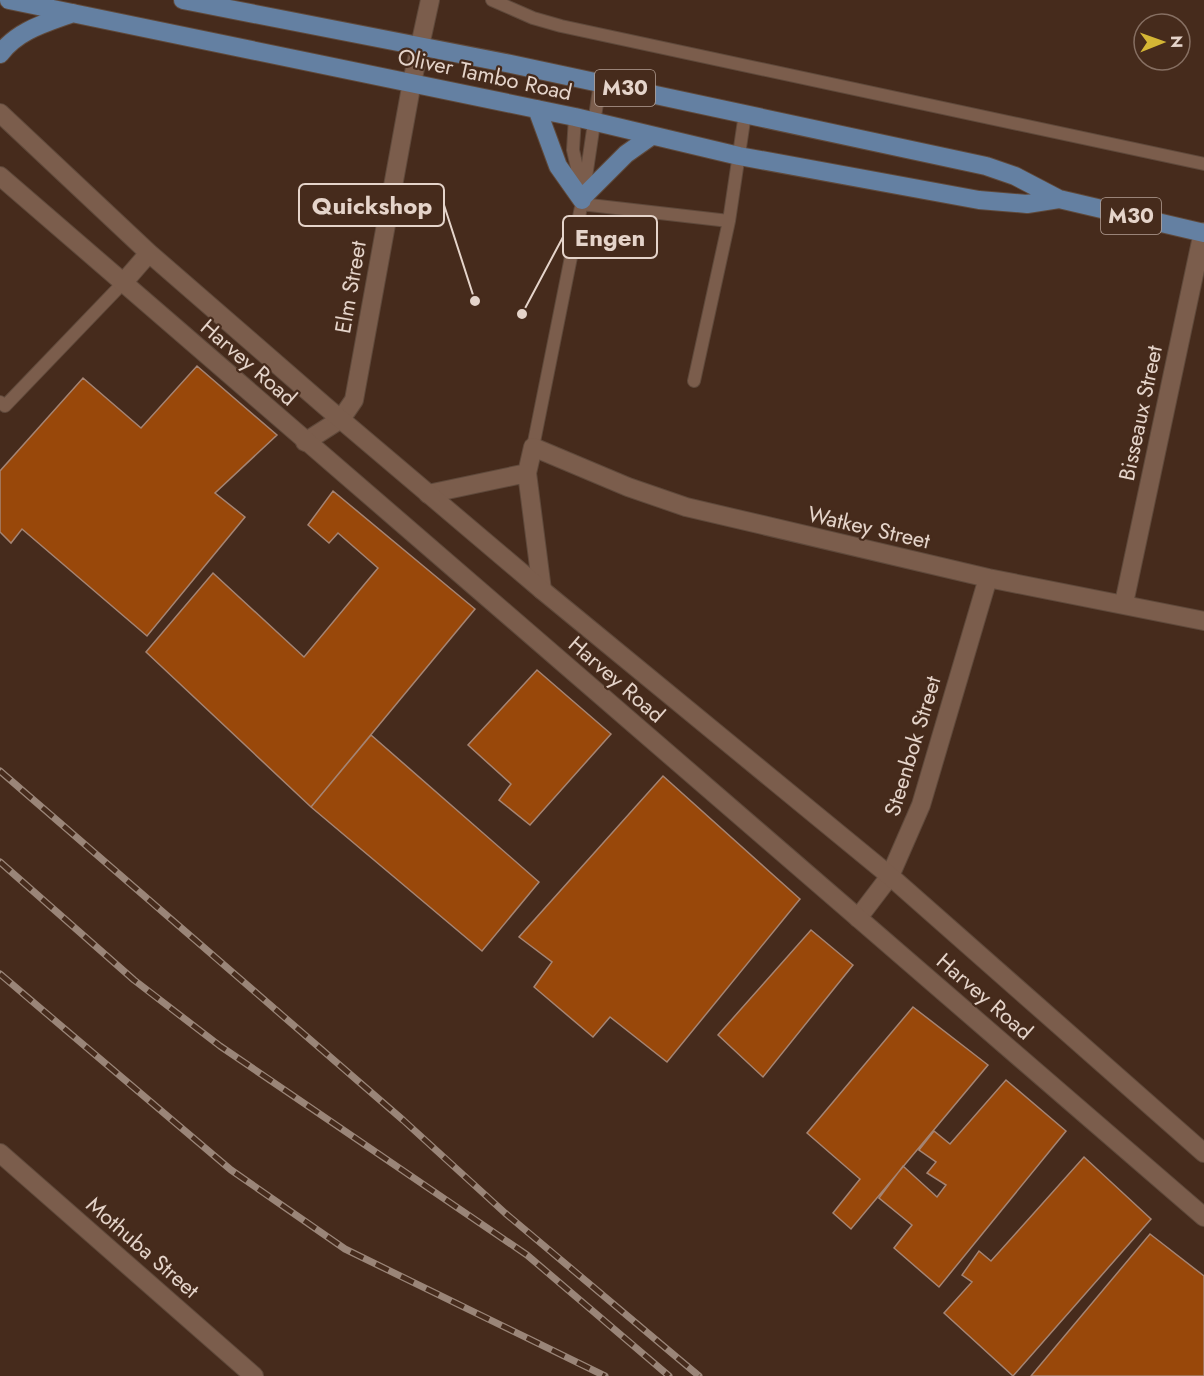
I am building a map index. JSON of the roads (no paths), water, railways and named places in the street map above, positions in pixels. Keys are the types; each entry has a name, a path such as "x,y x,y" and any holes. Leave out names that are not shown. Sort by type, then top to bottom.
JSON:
{"main road":[{"name":"Oliver Tambo Road","path":"9,0 412,82 739,156 979,200 1027,204 1059,199"},
{"name":"Oliver Tambo Road","path":"183,0 600,83 986,166 1015,176 1059,199 1203,233"},
{"name":"Elm Street","path":"305,442 341,419 354,400 412,82 430,0"},
{"path":"0,54 16,36 75,12"},
{"path":"537,110 558,166 582,199 626,154 650,136"},
{"name":"Harvey Road","path":"0,113 149,253 341,419 542,590 890,876 1204,1153"},
{"name":"Harvey Road","path":"0,176 1204,1217"},
{"name":"Bisseaux Street","path":"1124,603 1203,233"},
{"path":"123,283 149,253"},
{"path":"533,447 527,472 542,590"},
{"name":"Watkey Street","path":"533,447 628,488 686,507 988,578 1124,603 1204,621"},
{"path":"428,494 527,472"},
{"name":"Steenbok Street","path":"858,918 890,876 921,805 988,578"},
{"name":"Mothuba Street","path":"0,1153 254,1376"}],"lane":[{"path":"492,0 533,18 561,26 1204,164"},
{"path":"533,447 582,199 600,83"},
{"path":"694,381 729,221 745,114"},
{"path":"574,117 573,150 582,199"},
{"path":"582,199 729,221"},
{"path":"0,402 4,406 123,283"}],"railway":[{"path":"0,771 403,1120 505,1213 699,1376"},
{"path":"0,862 134,980 220,1046 527,1255 669,1376"},
{"path":"0,974 231,1170 345,1249 605,1376"}],"place":[{"name":"Quickshop","path":"475,301"},
{"name":"Engen","path":"522,314"}]}
